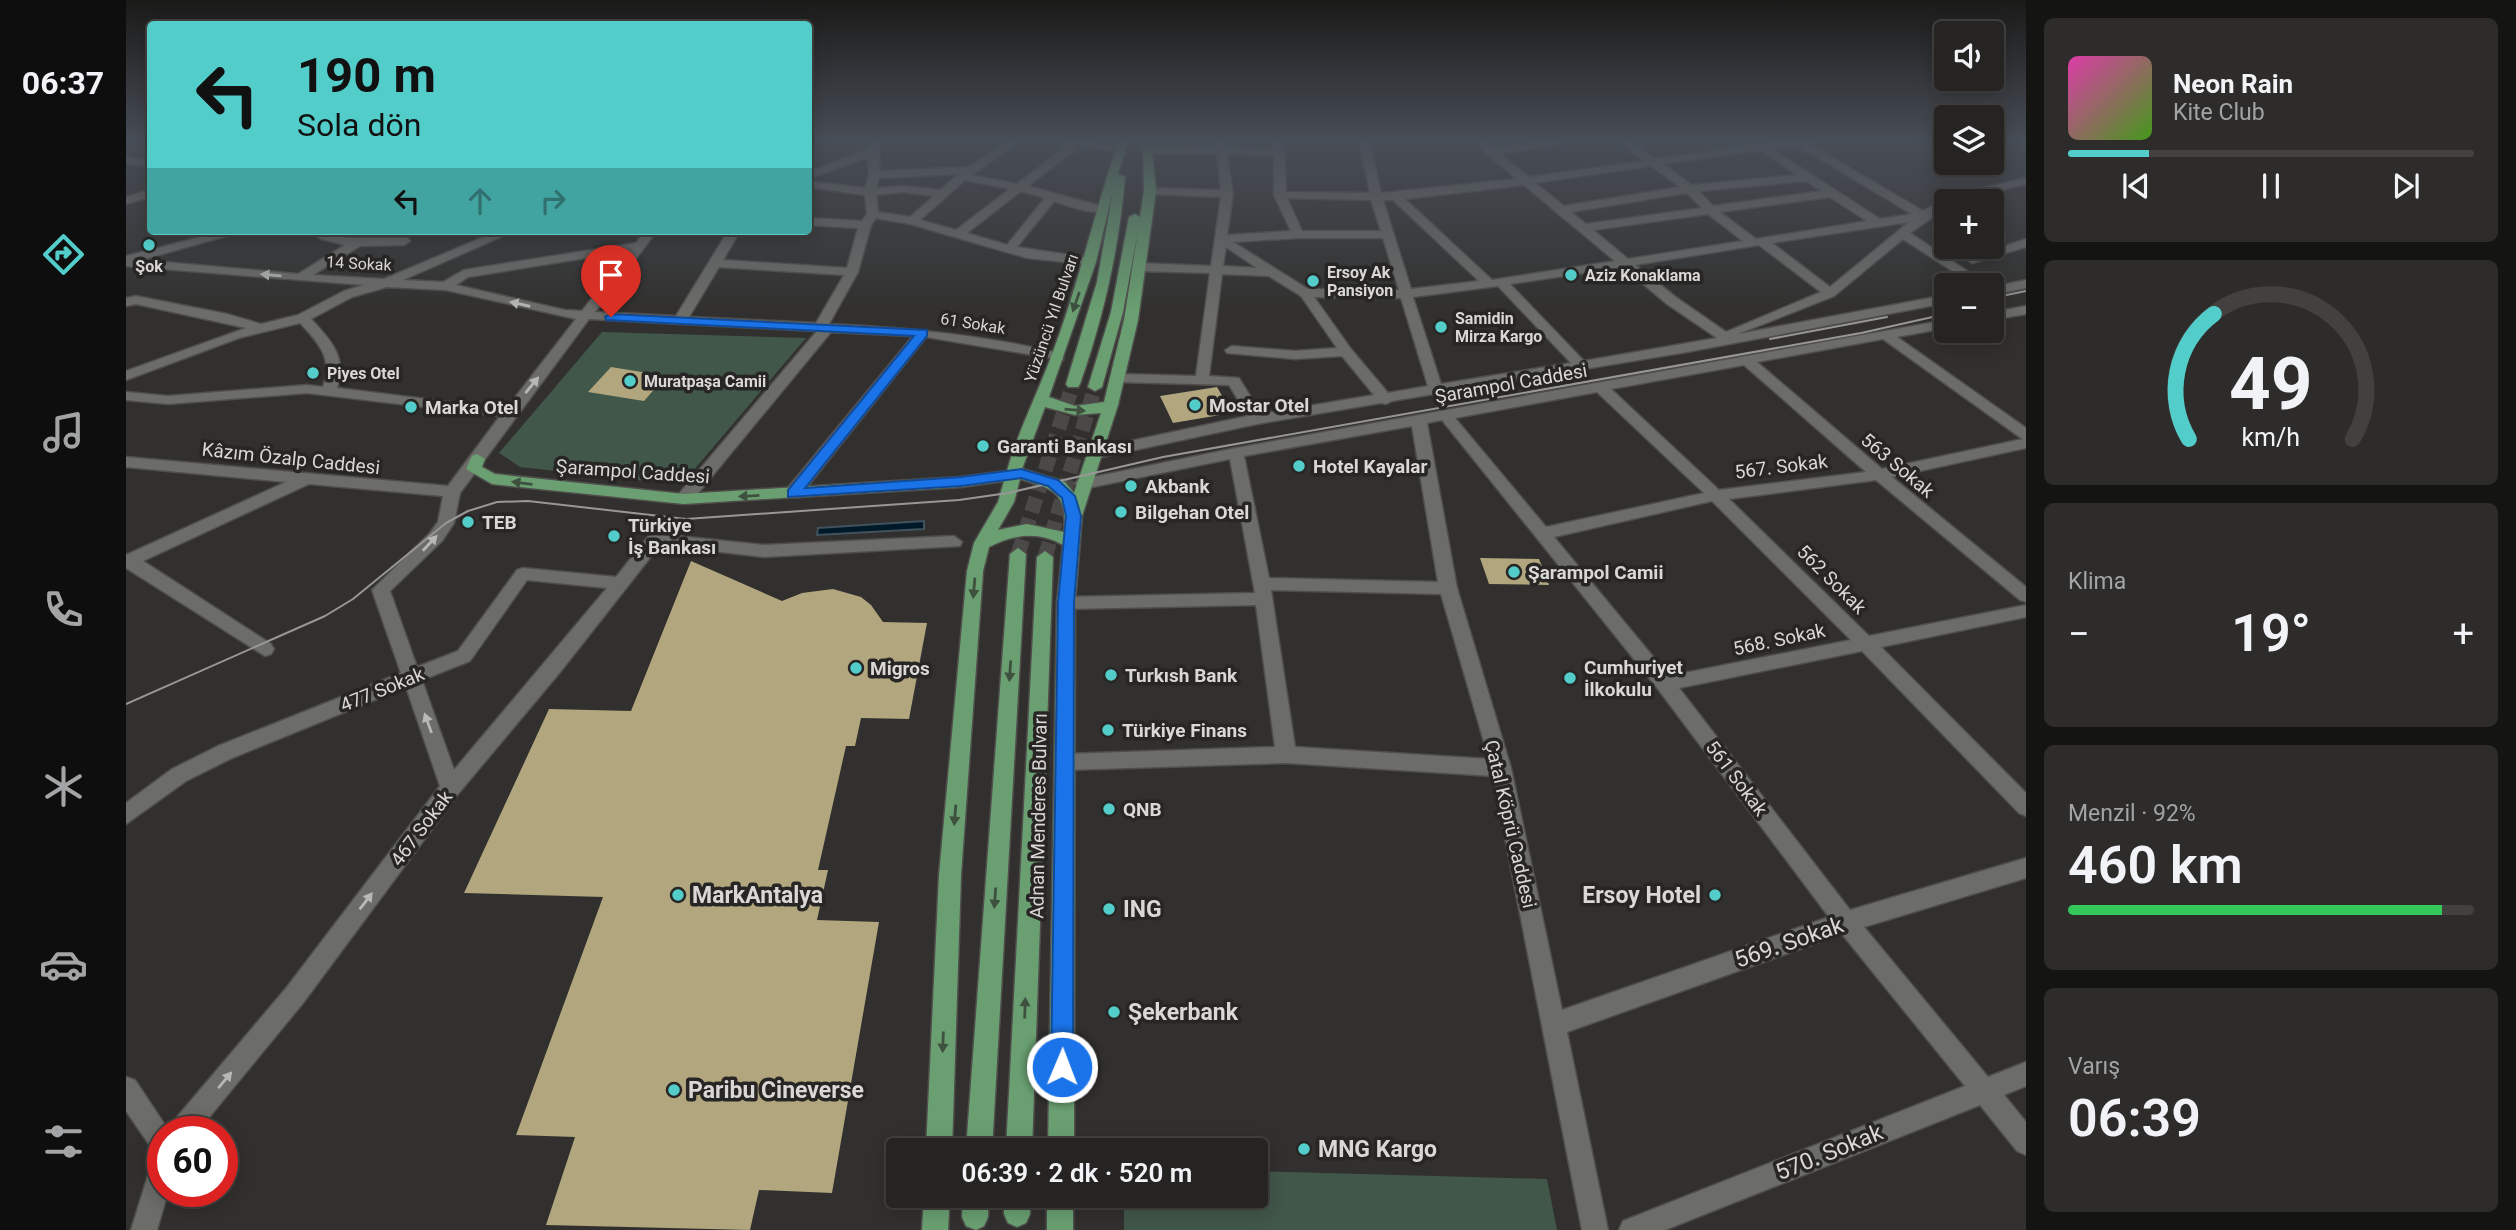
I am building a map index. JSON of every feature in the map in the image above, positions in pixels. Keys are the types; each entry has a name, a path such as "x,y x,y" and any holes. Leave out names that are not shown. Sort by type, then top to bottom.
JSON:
{"main road":[{"name":"Yüzüncü Yıl Bulvarı","path":"982,543 1006,502 1020,450 1058,357 1090,262 1105,197"},
{"name":"Yüzüncü Yıl Bulvarı","path":"1073,384 1091,336 1106,272 1117,197"},
{"path":"1095,387 1117,312 1140,197"},
{"path":"1083,484 1118,378 1149,197"},
{"path":"1041,398 1059,408 1072,410 1098,410 1111,405"},
{"path":"961,482 999,467 1020,450"},
{"name":"Şarampol Caddesi","path":"477,459 474,469 492,479 684,499 961,482 1012,474 1039,477 1059,486 1068,496 1074,516"},
{"name":"Adnan Menderes Bulvarı","path":"1061,1138 1066,603 1074,516 1083,484"},
{"path":"939,1138 950,875 975,571 982,543 1003,533 1032,529 1060,535 1071,542"},
{"name":"Adnan Menderes Bulvarı","path":"980,1138 1018,554"},
{"name":"Adnan Menderes Bulvarı","path":"1020,1138 1045,557"},
{"path":"935,1230 936,1208"},
{"path":"1060,1208 1060,1230"}],"street":[{"path":"684,499 824,332 821,326 852,272 869,219 870,197"},
{"path":"912,221 940,197"},
{"path":"957,235 1009,197"},
{"path":"1202,380 1227,197"},
{"path":"1281,197 1298,234"},
{"path":"1376,197 1436,390"},
{"path":"1396,197 1495,283 1581,366"},
{"path":"1547,197 1672,300 1723,336"},
{"path":"1562,210 1639,197"},
{"path":"1698,197 1710,210 1830,293"},
{"path":"1585,228 1800,197"},
{"path":"1839,197 1878,223"},
{"path":"1892,197 1923,216"},
{"path":"1009,250 1051,198 1102,208"},
{"path":"128,200 138,206 147,206"},
{"path":"1687,348 1830,293 1934,210"},
{"path":"1305,293 1404,294 1495,283 1923,216"},
{"path":"812,221 912,221 1009,250 1090,262"},
{"path":"1902,233 1964,273"},
{"path":"1221,239 1298,234 1387,235"},
{"path":"126,261 223,235"},
{"path":"321,235 356,244 374,240 404,241"},
{"path":"300,278 370,235"},
{"path":"126,376 234,335 303,318 348,294 385,283 499,235"},
{"path":"451,788 381,590 432,542 446,523 452,492 648,235"},
{"path":"680,321 732,235"},
{"path":"1221,239 1305,293 1346,352 1386,400"},
{"path":"2004,250 2026,243"},
{"path":"446,286 464,274 639,246"},
{"name":"14 Sokak","path":"126,261 300,278 446,286 565,314 587,316"},
{"path":"716,263 852,272"},
{"path":"1139,267 1217,272 1274,272"},
{"path":"2004,289 2026,284"},
{"path":"126,302 136,300 227,318 260,329"},
{"name":"Şarampol Caddesi","path":"1093,454 1257,419 1386,400 1687,348 1934,301"},
{"path":"2004,314 2024,312"},
{"name":"61 Sokak","path":"587,316 923,333 985,341 1058,357"},
{"path":"303,318 319,335 332,356 336,369 328,390"},
{"name":"Şarampol Caddesi","path":"1083,484 1236,453 1934,326"},
{"path":"793,493 923,333"},
{"path":"1886,335 2026,435"},
{"path":"1232,350 1295,355 1346,352"},
{"name":"563 Sokak","path":"1746,360 1879,475 2026,596"},
{"path":"1118,378 1234,381 1257,419"},
{"name":"562 Sokak","path":"1601,388 1718,495 2026,807"},
{"path":"126,396 168,400 307,389 509,414"},
{"name":"561 Sokak","path":"1446,416 1665,684 1846,922 2026,1142"},
{"name":"Çatal Köprü Caddesi","path":"1419,421 1448,588 1501,768 1595,1230"},
{"name":"567. Sokak","path":"1542,534 1718,495 1879,475 2026,443"},
{"path":"1236,453 1263,592 1286,755"},
{"name":"Kâzım Özalp Caddesi","path":"126,462 452,492"},
{"path":"127,561 306,479"},
{"name":"467 Sokak","path":"194,1116 295,995 451,788 555,666 659,533 764,551 954,542"},
{"path":"127,561 265,649"},
{"name":"477 Sokak","path":"126,815 179,775 225,752 464,656 523,574 620,583"},
{"path":"1066,603 1263,592 1448,588"},
{"name":"568. Sokak","path":"1665,684 2026,611"},
{"path":"1065,762 1286,755 1501,768"},
{"name":"569. Sokak","path":"1555,1024 1846,922 2026,868"},
{"name":"570. Sokak","path":"1632,1230 2026,1074"},
{"path":"126,1089 147,1120"},
{"path":"144,1230 151,1207"}],"green space":[{"path":"602,332 806,338 681,485 520,467 499,453"},
{"path":"1268,1171 1547,1179 1557,1230 1124,1230 1124,1208 1268,1208"}],"water":[{"path":"924,521 924,529 817,535 818,528"}],"building":[{"name":"Muratpaşa Camii","path":"611,367 666,376 644,401 588,392"},
{"name":"Mostar Otel","path":"1217,387 1232,413 1173,423 1160,396"},
{"name":"Şarampol Camii","path":"1480,558 1539,559 1549,585 1489,584"},
{"name":"MarkAntalya","path":"691,561 782,601 802,593 833,589 861,597 871,605 883,622 927,623 909,719 861,718 855,746 846,746 818,870 828,870 817,920 879,922 832,1193 759,1190 750,1230 546,1225 575,1137 516,1135 603,897 464,893 549,709 631,711"}],"tunnel":[{"path":"1018,554 1073,384"},
{"path":"1045,557 1095,387"}],"tram line":[{"path":"2004,296 2026,291"},
{"path":"1770,339 1887,317"},
{"path":"126,704 325,616 353,599 446,523 468,511 497,502 528,501 686,519 959,500 1008,493 1163,457 1861,333 1934,317"}],"place":[{"name":"Şok","path":"149,245"},
{"name":"Aziz Konaklama","path":"1571,275"},
{"name":"Ersoy Ak Pansiyon","path":"1313,281"},
{"name":"Samidin Mirza Kargo","path":"1441,327"},
{"name":"Piyes Otel","path":"313,373"},
{"name":"Muratpaşa Camii","path":"630,381"},
{"name":"Mostar Otel","path":"1195,405"},
{"name":"Marka Otel","path":"411,407"},
{"name":"Garanti Bankası","path":"983,446"},
{"name":"Hotel Kayalar","path":"1299,466"},
{"name":"Akbank","path":"1131,486"},
{"name":"Bilgehan Otel","path":"1121,512"},
{"name":"TEB","path":"468,522"},
{"name":"Türkiye İş Bankası","path":"614,536"},
{"name":"Şarampol Camii","path":"1514,572"},
{"name":"Migros","path":"856,668"},
{"name":"Turkısh Bank","path":"1111,675"},
{"name":"Cumhuriyet İlkokulu","path":"1570,678"},
{"name":"Türkiye Finans","path":"1108,730"},
{"name":"QNB","path":"1109,809"},
{"name":"MarkAntalya","path":"678,895"},
{"name":"Ersoy Hotel","path":"1715,895"},
{"name":"ING","path":"1109,909"},
{"name":"Şekerbank","path":"1114,1012"},
{"name":"Paribu Cineverse","path":"674,1090"},
{"name":"MNG Kargo","path":"1304,1149"}],"route":[{"path":"611,317 923,333 793,493 961,482 1021,474 1053,483 1068,496 1074,516 1066,603 1062,1067"}]}
